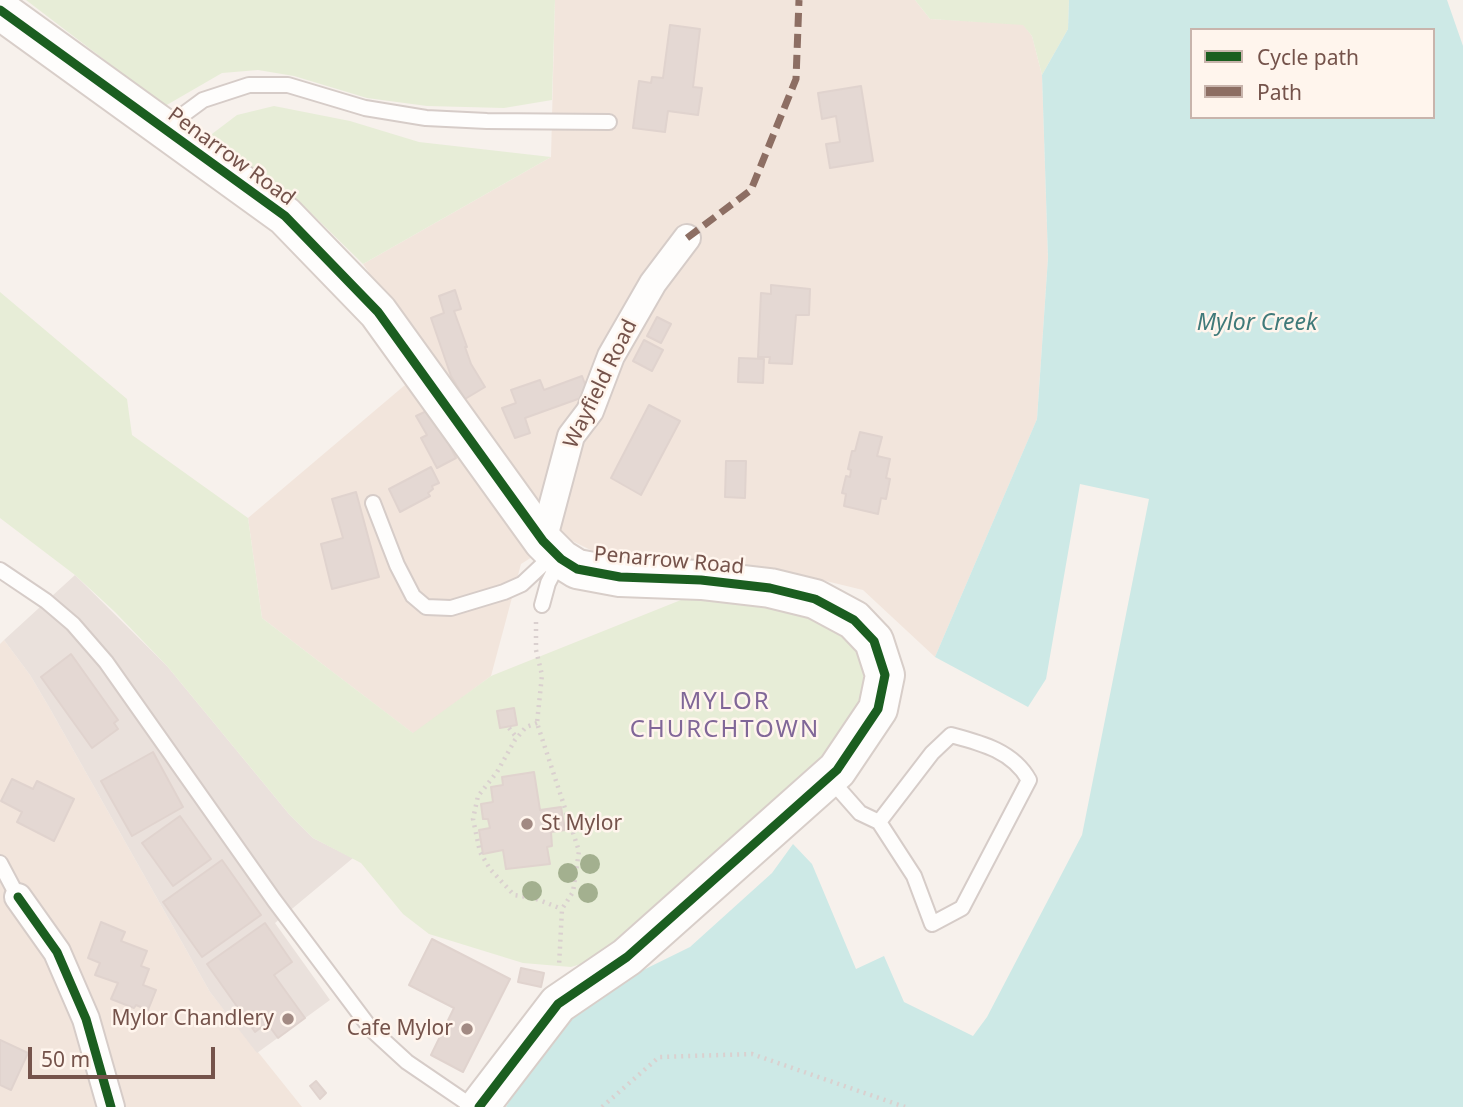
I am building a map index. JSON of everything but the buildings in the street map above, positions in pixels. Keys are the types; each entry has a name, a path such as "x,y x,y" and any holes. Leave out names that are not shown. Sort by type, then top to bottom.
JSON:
{"street":[{"name":"Penarrow Road","path":"0,10 285,216 379,312 553,551 577,569 620,577 701,580 770,588 815,599 854,620 874,641 886,675 878,709 837,770 627,957 558,1004 479,1107"},
{"name":"Wayfield Road","path":"553,551 572,436 590,411 611,356 653,283 687,238"},
{"path":"18,897 57,951 86,1019 111,1107"}],"lane":[{"path":"164,129 203,100 249,85 288,85 365,108 426,118 609,122"},
{"path":"373,503 397,565 413,596 426,607 451,608 504,592 522,584 553,551"},
{"path":"542,605 553,551"},
{"path":"0,570 46,601 73,624 106,662 274,900 371,1029 407,1062 473,1107"},
{"path":"829,778 860,813 878,822 914,876 932,924 962,908 1029,780 1023,768 989,745 951,735 932,752 878,822"},
{"path":"0,863 18,897"}],"path":[{"path":"542,605 534,627 542,675 537,723 579,851 573,892 562,909 558,1004"},
{"path":"537,723 526,727 517,738 497,772 478,796 473,819 480,852 490,869 514,895 534,898 562,909"},
{"path":"509,728 517,738"},
{"path":"602,1107 659,1056 752,1054 905,1107"}],"shaded area":[{"path":"555,0 915,0 930,19 1023,24 1032,36 1042,75 1048,258 1037,419 935,657 863,590 797,574 728,570 597,553 564,537 521,564 491,676 414,734 262,618 248,518 431,363 363,264 551,157"},
{"path":"75,575 167,666 289,814 313,838 353,858 275,923 330,1000 257,1053 210,992 49,707 4,640"},
{"path":"4,640 49,707 210,992 302,1107 0,1107 0,644"}],"green space":[{"path":"26,0 555,0 552,100 504,108 427,106 367,98 294,76 258,70 222,73 165,106"},
{"path":"915,0 1069,0 1068,29 1042,75 1032,36 1023,25 930,19"},
{"path":"274,106 350,121 419,142 551,157 363,264 304,206 208,137 237,115"},
{"path":"0,292 127,399 132,435 248,518 262,618 413,733 491,676 691,596 785,604 831,624 859,648 865,688 829,759 621,952 571,967 523,963 429,934 403,914 361,863 313,838 289,814 167,666 115,612 75,575 0,518"}],"water":[{"name":"Mylor Creek","path":"1069,0 1447,0 1463,46 1463,1107 506,1107 551,1031 627,978 690,947 772,873 793,844 812,864 856,969 884,956 904,1002 973,1036 987,1017 1082,835 1149,499 1080,484 1046,679 1028,707 935,657 1037,419 1048,258 1042,75 1068,29"}],"marked path":[{"path":"687,238 751,190 796,79 799,0"}],"cycle path":[{"path":"0,10 285,216 378,312 543,541 561,559 577,569 620,577 701,580 770,588 815,599 854,620 874,641 885,675 878,709 837,770 627,957 558,1004 479,1107"},
{"path":"18,897 57,952 86,1019 111,1107"}],"place":[{"name":"St Mylor","path":"527,824"},
{"name":"Mylor Chandlery","path":"288,1019"},
{"name":"Cafe Mylor","path":"467,1029"}],"district":[{"name":"MYLOR CHURCHTOWN","path":"725,716"}]}
